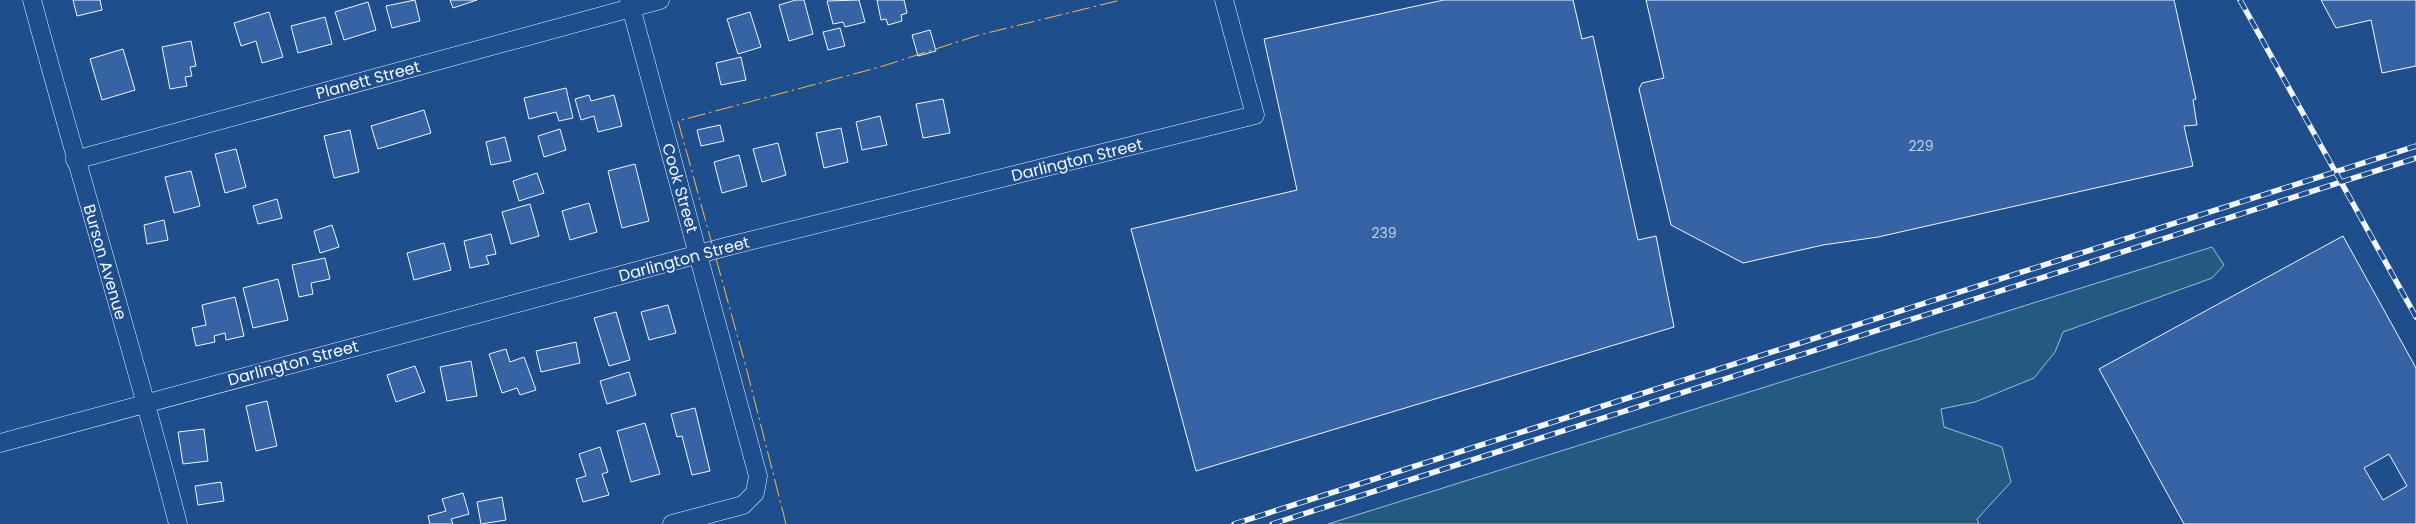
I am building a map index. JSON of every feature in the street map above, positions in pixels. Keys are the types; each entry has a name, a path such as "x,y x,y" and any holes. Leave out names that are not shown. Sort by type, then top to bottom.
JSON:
{"street":[{"name":"Burson Avenue","path":"32,0 146,402 178,524"},
{"name":"Planett Street","path":"76,160 630,4 660,0"},
{"name":"Darlington Street","path":"0,443 146,402 700,255 1256,115 1224,0"},
{"name":"Cook Street","path":"630,4 700,255 758,476 755,493 743,506 672,524"}],"shaded area":[{"path":"2212,247 2224,265 2212,278 2063,332 2055,352 2034,378 1975,402 1941,409 1944,427 2002,447 2011,482 1977,519 1979,524 1328,524"}],"building":[{"path":"73,0 100,0 102,10 77,16"},
{"path":"415,0 420,21 392,28 386,6"},
{"path":"450,0 477,0 453,8"},
{"path":"796,0 804,0 813,34 789,41 779,5"},
{"path":"859,0 865,22 845,27 843,22 833,24 827,1"},
{"path":"877,0 904,0 907,13 901,15 902,21 888,25 886,19 881,20"},
{"path":"1444,0 1573,0 1582,39 1593,36 1638,240 1656,236 1674,327 1196,471 1131,229 1297,190 1264,39"},
{"path":"1646,0 2174,0 2196,99 2193,100 2197,125 2184,126 2193,166 1878,237 1823,245 1743,263 1671,225 1639,89 1642,83 1664,78"},
{"path":"2321,0 2416,0 2416,66 2382,73 2371,20 2336,28"},
{"path":"368,2 376,30 344,40 335,12"},
{"path":"269,12 283,57 262,63 256,41 241,46 234,23"},
{"path":"750,12 761,47 738,54 727,19"},
{"path":"325,17 332,44 298,53 291,26"},
{"path":"840,28 845,46 828,50 823,32"},
{"path":"930,30 936,51 918,56 912,35"},
{"path":"191,41 196,66 190,67 192,76 185,77 187,86 170,89 162,47"},
{"path":"123,49 135,90 102,100 90,59"},
{"path":"741,57 746,80 721,85 716,63"},
{"path":"566,88 573,118 559,121 556,112 529,119 524,98"},
{"path":"589,95 591,101 614,95 622,126 598,132 594,116 581,120 575,99"},
{"path":"943,99 950,133 923,138 916,104"},
{"path":"424,110 431,133 378,149 371,126"},
{"path":"880,116 887,145 862,150 856,122"},
{"path":"720,125 724,141 701,146 697,130"},
{"path":"841,128 848,162 824,168 816,133"},
{"path":"560,129 566,150 544,157 538,136"},
{"path":"350,130 359,172 334,178 324,136"},
{"path":"505,137 511,161 491,165 486,142"},
{"path":"778,143 786,175 762,182 753,149"},
{"path":"236,149 246,187 225,193 215,154"},
{"path":"739,155 747,186 722,193 714,162"},
{"path":"635,164 649,221 622,228 608,171"},
{"path":"191,171 200,206 174,213 165,177"},
{"path":"537,173 544,193 519,201 513,181"},
{"path":"277,199 282,218 258,224 253,206"},
{"path":"589,203 597,232 570,240 562,211"},
{"path":"530,204 539,236 511,244 502,212"},
{"path":"164,220 168,240 147,244 144,225"},
{"path":"332,225 339,247 320,253 314,231"},
{"path":"491,234 496,254 486,256 489,264 470,268 464,241"},
{"path":"2343,236 2416,368 2416,524 2184,524 2099,369","holes":["2389,454 2407,486 2383,500 2364,468"]},
{"path":"444,243 451,270 414,280 407,253"},
{"path":"325,258 330,279 311,283 313,294 299,297 292,265"},
{"path":"278,279 288,320 253,328 243,288"},
{"path":"235,297 244,336 226,340 225,333 214,336 215,342 196,346 192,328 206,325 202,305"},
{"path":"668,305 676,333 649,340 641,312"},
{"path":"616,312 630,360 609,366 594,318"},
{"path":"576,342 580,363 541,372 536,351"},
{"path":"506,349 510,362 524,357 536,390 520,395 517,388 502,393 489,354"},
{"path":"471,361 477,396 447,401 440,367"},
{"path":"415,366 425,392 396,402 387,375"},
{"path":"629,372 636,395 607,404 600,381"},
{"path":"267,401 277,446 256,451 246,406"},
{"path":"695,408 710,471 692,475 682,436 677,437 671,414"},
{"path":"645,423 660,474 631,482 617,431"},
{"path":"204,429 208,461 183,464 178,432"},
{"path":"600,447 608,472 602,474 609,495 583,502 576,479 586,476 579,454"},
{"path":"221,482 224,501 198,505 195,486"},
{"path":"463,493 469,514 451,519 453,524 430,524 428,516 446,511 442,499"},
{"path":"502,497 506,520 481,524 477,502"}],"railway":[{"path":"2240,0 2416,317"},
{"path":"1234,524 2416,146"},
{"path":"1272,524 2416,158"}],"power":[{"path":"786,524 746,367 678,121 880,67 979,35 1121,0"}]}
